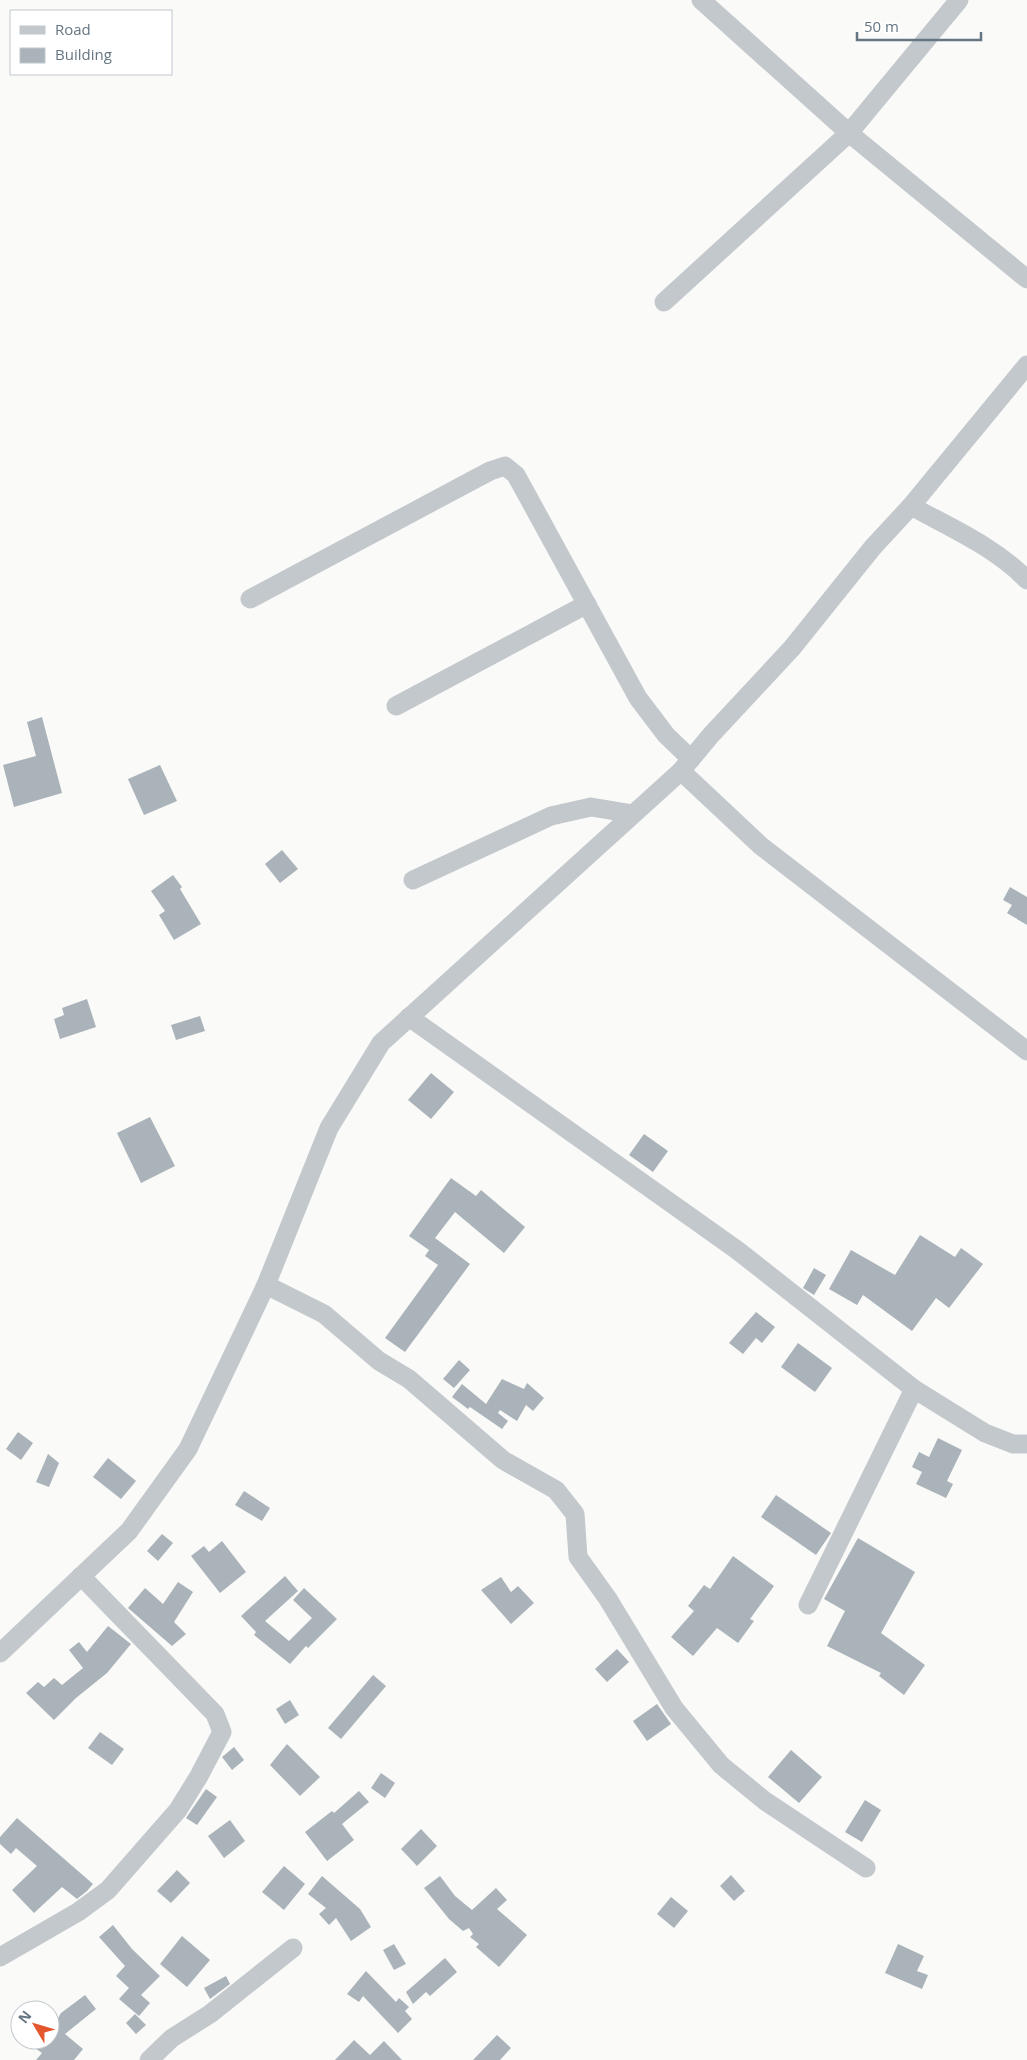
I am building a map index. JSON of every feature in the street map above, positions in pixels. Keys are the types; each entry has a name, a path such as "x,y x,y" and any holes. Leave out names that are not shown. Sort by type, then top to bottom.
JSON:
{"street":[{"path":"701,0 850,133 1027,280"},
{"path":"664,302 850,133 959,0"},
{"path":"0,1654 129,1531 188,1449 266,1285 329,1128 381,1042 686,765 792,648 873,547 1024,377"},
{"path":"250,599 481,475 505,466 516,475 638,698 686,765 761,846 1027,1051"},
{"path":"911,506 987,547 1015,568 1027,580"},
{"path":"396,706 587,604"},
{"path":"412,880 551,816 591,807 633,814"},
{"path":"409,1017 737,1250 914,1389 985,1433 1013,1444 1027,1444"},
{"path":"266,1285 324,1314 379,1361 409,1379 503,1460 556,1490 575,1514 578,1557 608,1599 674,1708 721,1765 765,1801 866,1868"},
{"path":"808,1605 914,1389"},
{"path":"0,1957 78,1912 108,1890 178,1810 199,1776 222,1732 216,1714 81,1576"},
{"path":"149,2060 172,2038 210,2014 293,1948"}],"building":[{"path":"42,717 62,793 14,807 3,765 36,756 27,722"},
{"path":"160,765 177,801 144,815 128,779"},
{"path":"282,850 298,869 280,883 265,864"},
{"path":"173,875 182,887 180,889 201,924 174,940 159,915 165,911 151,891"},
{"path":"1010,887 1027,897 1027,925 1007,913 1012,905 1003,900"},
{"path":"87,999 96,1027 60,1039 54,1019 64,1015 62,1008"},
{"path":"200,1016 205,1031 176,1040 171,1025"},
{"path":"431,1073 454,1092 431,1119 408,1100"},
{"path":"150,1117 175,1166 141,1183 117,1133"},
{"path":"644,1134 668,1151 653,1172 629,1155"},
{"path":"451,1178 476,1196 481,1190 525,1227 504,1253 455,1212 435,1238 470,1264 405,1352 385,1338 438,1265 425,1256 429,1250 409,1236"},
{"path":"920,1235 955,1257 961,1248 983,1264 949,1308 936,1298 912,1331 863,1295 857,1305 829,1289 851,1250 895,1275"},
{"path":"814,1268 826,1275 814,1295 803,1288"},
{"path":"756,1312 775,1327 762,1343 756,1338 743,1354 729,1343"},
{"path":"798,1343 832,1368 815,1392 781,1367"},
{"path":"459,1360 470,1370 454,1388 443,1379"},
{"path":"502,1379 524,1389 527,1383 544,1398 533,1411 526,1405 517,1421 500,1410 498,1413 508,1421 502,1429 452,1397 462,1384 486,1404"},
{"path":"18,1432 33,1443 21,1460 6,1449"},
{"path":"938,1438 962,1450 947,1481 953,1484 946,1498 916,1484 922,1472 912,1467 919,1452 929,1457"},
{"path":"48,1454 59,1463 49,1487 36,1482"},
{"path":"108,1458 136,1481 121,1499 93,1477"},
{"path":"244,1491 270,1508 262,1521 235,1505"},
{"path":"776,1495 831,1533 816,1555 761,1517"},
{"path":"162,1534 173,1543 158,1561 147,1551"},
{"path":"858,1538 915,1572 881,1633 925,1665 904,1695 879,1676 881,1673 827,1646 845,1611 824,1599"},
{"path":"222,1541 246,1572 220,1593 191,1556 204,1546 209,1552"},
{"path":"733,1556 774,1586 750,1619 754,1621 738,1643 717,1628 693,1656 671,1637 694,1611 688,1606 704,1585 710,1589"},
{"path":"285,1576 298,1591 265,1621 289,1641 312,1618 293,1600 304,1588 337,1619 308,1648 306,1646 290,1664 254,1635 256,1632 241,1616"},
{"path":"501,1577 511,1592 518,1586 534,1603 511,1624 481,1590"},
{"path":"178,1582 193,1592 174,1622 186,1634 172,1646 128,1608 145,1588 163,1604"},
{"path":"108,1626 131,1644 107,1673 76,1698 54,1720 26,1693 38,1682 44,1687 54,1678 62,1685 83,1668 69,1650 79,1642 87,1652"},
{"path":"617,1649 629,1662 607,1682 595,1669"},
{"path":"373,1675 386,1686 341,1739 328,1728"},
{"path":"290,1700 299,1715 285,1724 276,1709"},
{"path":"657,1704 671,1724 647,1741 633,1721"},
{"path":"100,1732 124,1749 112,1765 88,1748"},
{"path":"287,1744 320,1777 300,1796 270,1765"},
{"path":"234,1747 244,1760 232,1770 222,1757"},
{"path":"791,1750 822,1777 799,1803 768,1777"},
{"path":"381,1773 395,1783 385,1798 371,1788"},
{"path":"206,1789 217,1797 197,1825 186,1818"},
{"path":"359,1791 369,1802 342,1824 354,1840 327,1861 305,1832 332,1811 334,1813"},
{"path":"865,1800 881,1810 862,1842 845,1832"},
{"path":"17,1818 93,1884 87,1891 77,1899 62,1887 34,1913 12,1890 37,1866 16,1848 11,1854 0,1844 0,1837"},
{"path":"230,1820 245,1841 224,1858 208,1836"},
{"path":"421,1829 437,1846 417,1866 401,1849"},
{"path":"284,1866 305,1884 284,1910 262,1892"},
{"path":"177,1870 190,1883 171,1903 157,1891"},
{"path":"731,1875 745,1891 734,1901 720,1886"},
{"path":"322,1876 360,1909 371,1927 351,1941 336,1918 329,1925 319,1914 326,1908 308,1894"},
{"path":"440,1876 455,1896 472,1910 496,1888 507,1900 497,1909 527,1935 499,1967 476,1947 479,1944 470,1937 473,1934 469,1928 463,1931 449,1919 424,1888"},
{"path":"671,1897 688,1911 674,1928 657,1914"},
{"path":"113,1925 132,1949 160,1976 141,1995 150,2003 139,2016 119,1999 129,1988 116,1976 125,1966 99,1937"},
{"path":"182,1936 210,1960 187,1987 160,1964"},
{"path":"394,1944 406,1964 394,1970 383,1950"},
{"path":"898,1944 924,1956 917,1971 928,1975 922,1989 885,1973"},
{"path":"445,1958 457,1972 430,1996 426,1992 413,2004 406,1992"},
{"path":"366,1971 396,2002 399,1998 409,2007 405,2011 412,2019 398,2033 363,1996 359,2002 347,1994"},
{"path":"226,1976 230,1984 210,1999 204,1988"},
{"path":"85,1995 96,2009 65,2034 83,2049 74,2060 36,2060 42,2053 38,2050 60,2050 61,2013"},
{"path":"135,2014 146,2025 136,2034 126,2023"},
{"path":"497,2035 511,2048 500,2060 473,2060"},
{"path":"354,2040 370,2055 384,2041 402,2060 335,2060"}]}
